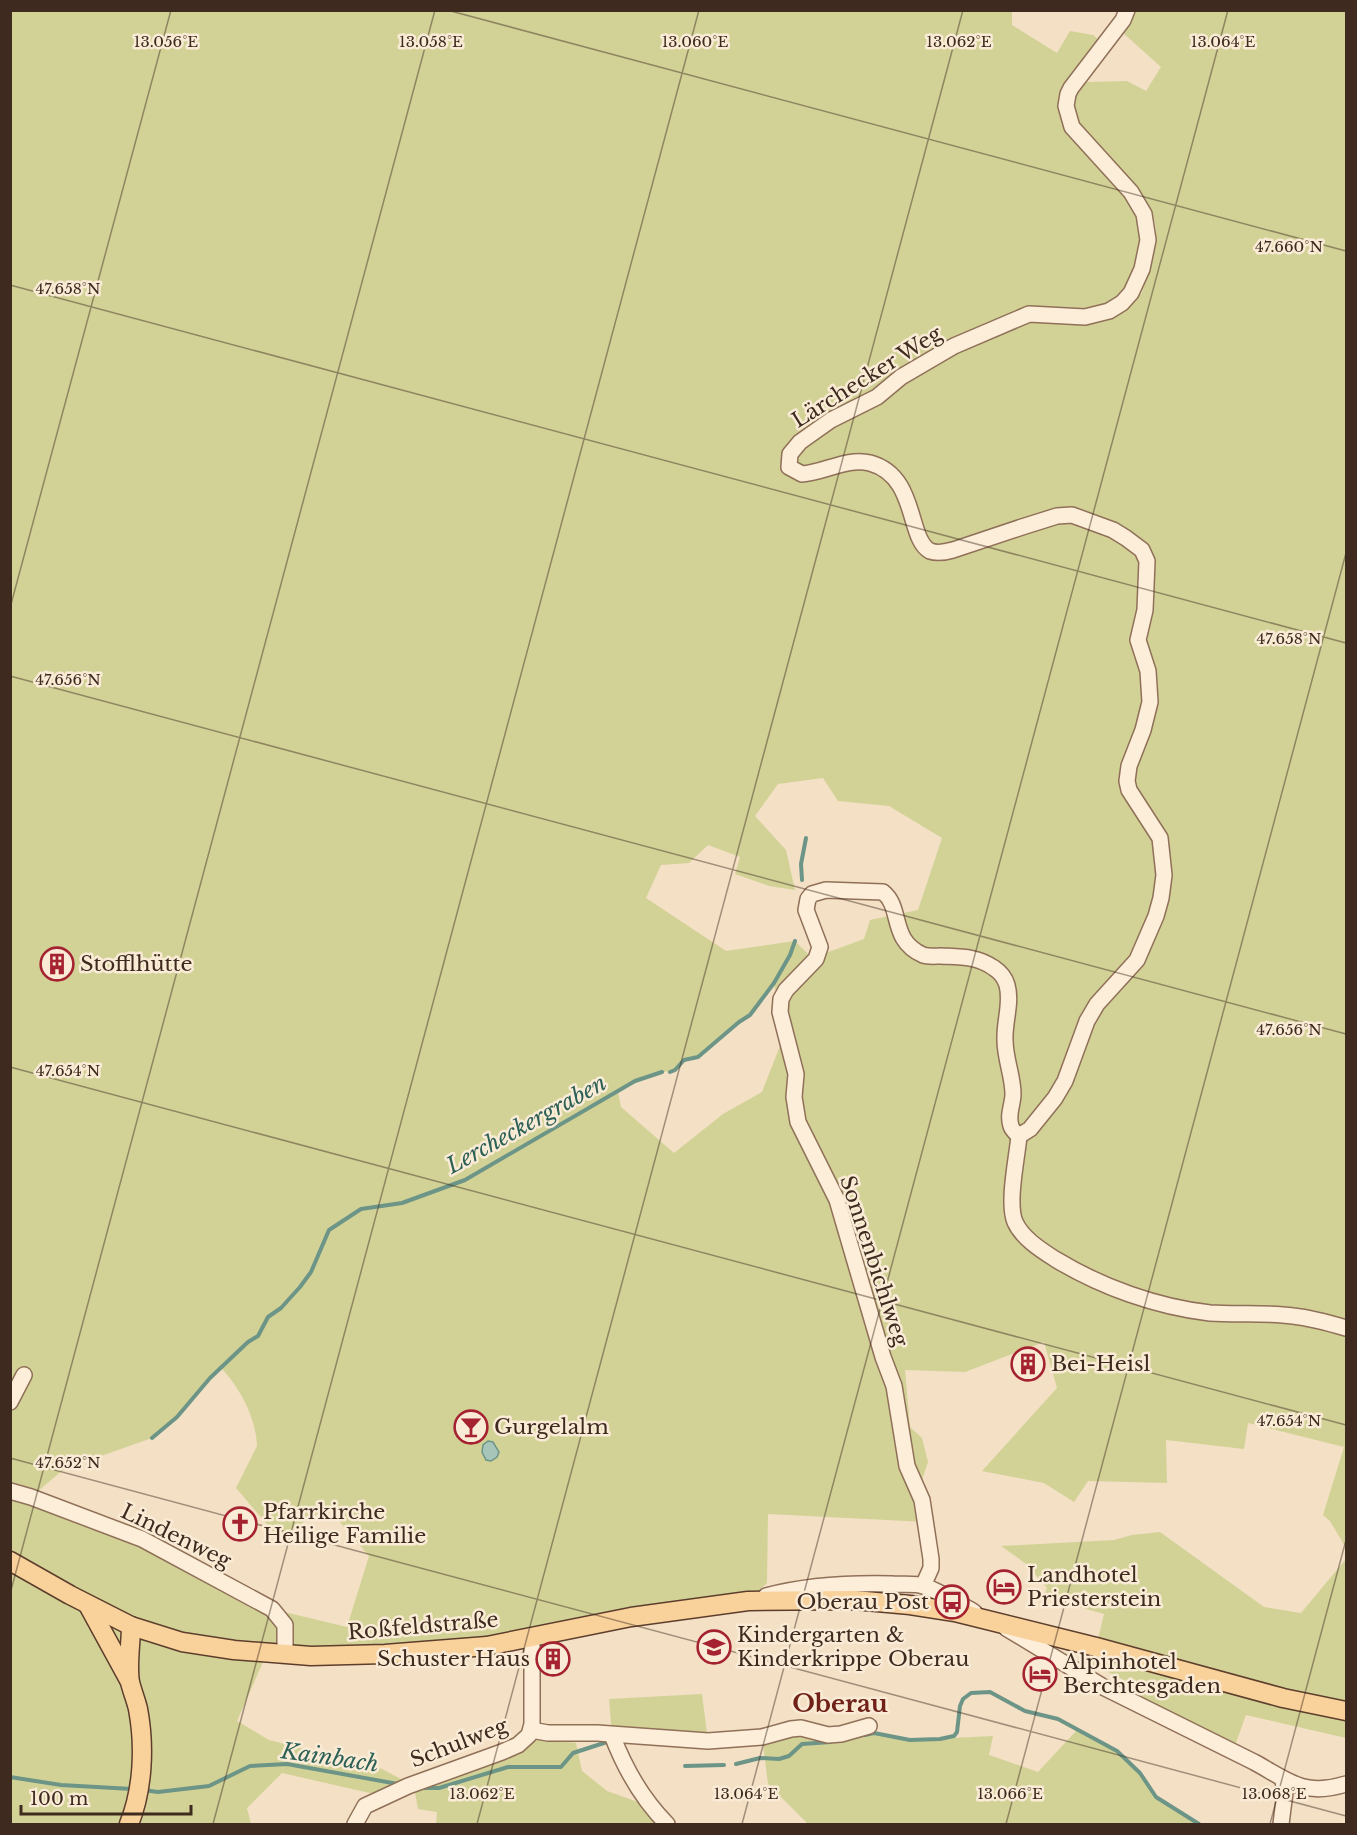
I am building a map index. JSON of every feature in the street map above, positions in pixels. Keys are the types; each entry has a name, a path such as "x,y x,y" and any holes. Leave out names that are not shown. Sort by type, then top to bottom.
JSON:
{"main road":[{"name":"Roßfeldstraße","path":"10,1561 88,1605 131,1626 205,1647 311,1656 385,1654 487,1646 632,1617 748,1601 854,1600 956,1612 1283,1698 1347,1711"},
{"path":"88,1605 130,1681 138,1711 141,1773 131,1818"},
{"path":"112,1649 115,1641 131,1626"},
{"path":"130,1681 131,1626"},
{"path":"130,1660 161,1636"}],"street":[{"name":"Lärchecker Weg","path":"1019,1136 1030,1129 1055,1098 1065,1081 1087,1022 1097,1004 1137,960 1156,916 1161,898 1164,875 1160,838 1130,790 1127,781 1129,766 1143,730 1150,702 1148,671 1138,640 1145,610 1147,561 1142,550 1120,534 1085,518 1071,515 1058,516 941,553 931,551 921,540 902,490 892,475 881,467 867,462 854,462 802,474 789,467 788,460 800,441 831,420 877,397 901,377 954,346 1029,314 1085,317 1109,311 1122,303 1131,293 1142,268 1148,240 1144,214 1131,192 1072,127 1066,106 1071,88 1123,20 1127,10"},
{"name":"Sonnenbichlweg","path":"923,1586 931,1568 932,1559 922,1500 907,1466 894,1386 883,1357 837,1200 798,1122 794,1097 796,1074 780,1012 781,999 786,990 816,959 820,947 806,910 808,899 812,894 826,890 883,892 890,901 902,937 912,948 926,956 970,957 997,970 1004,978 1008,987 1005,1041 1013,1090 1009,1117 1011,1127 1019,1136 1011,1209 1016,1224 1026,1238 1066,1265 1128,1293 1192,1310 1293,1316 1328,1322 1347,1329"},
{"path":"10,1402 24,1375"},
{"name":"Lindenweg","path":"10,1491 142,1539 272,1609 285,1625 285,1654"},
{"name":"Roßfeldstraße","path":"748,1601 795,1588 827,1585 864,1583 923,1586 997,1623"},
{"path":"997,1623 1105,1688 1278,1775 1283,1781 1285,1792 1281,1824"},
{"name":"Schulweg","path":"355,1824 365,1806 408,1785 502,1752 524,1740 531,1730 532,1637"},
{"path":"531,1730 549,1733 708,1741 762,1737 801,1728 828,1735 841,1734 870,1726"},
{"path":"612,1735 640,1794 667,1824"},
{"path":"1283,1781 1321,1790 1347,1784"}],"green space":[{"path":"1012,10 1012,25 1057,53 1070,31 1093,35 1098,39 1097,49 1070,83 1062,106 1066,121 1075,136 1118,181 1141,212 1146,237 1132,289 1122,300 1100,309 1076,312 1040,310 1013,315 916,361 920,369 1021,321 1038,318 1080,321 1102,319 1123,311 1142,293 1156,233 1150,209 1080,130 1074,119 1072,108 1077,85 1086,82 1127,81 1146,91 1161,67 1122,32 1132,11 1346,11 1346,1548 1330,1521 1323,1515 1344,1447 1248,1423 1244,1449 1166,1440 1167,1483 1088,1481 1074,1502 1044,1483 982,1471 1057,1388 1044,1342 965,1372 905,1370 910,1427 922,1438 928,1462 922,1480 922,1500 926,1522 768,1514 767,1583 748,1601 631,1617 487,1646 385,1654 311,1656 267,1653 237,1721 269,1740 380,1768 403,1780 374,1794 282,1773 247,1808 251,1824 11,1824 11,11","holes":["823,778 838,801 889,806 942,838 918,910 870,920 864,939 812,958 795,941 726,951 646,898 661,865 689,863 708,845 740,857 735,874 769,886 795,890 786,850 755,816 778,784","774,984 785,1033 762,1092 723,1114 674,1153 621,1107 618,1092 648,1075 675,1070 684,1060 698,1057 750,1015","222,1369 246,1404 254,1425 257,1446 236,1488 283,1543 290,1530 328,1508 369,1556 347,1627 272,1609 142,1539 31,1497 64,1469 152,1438 177,1417 210,1378"]},
{"path":"1160,1532 1264,1607 1301,1613 1346,1559 1346,1738 1246,1715 1233,1751 1128,1699 1134,1685 1092,1664 1104,1614 1044,1597 1047,1588 1025,1563 1001,1546 1114,1540 1132,1535"},
{"path":"702,1694 708,1741 612,1735 609,1699"},
{"path":"791,1729 862,1735 874,1733 910,1740 993,1736 989,1755 1038,1772 1077,1730 1117,1751 1140,1773 1156,1796 1199,1824 808,1824 768,1784 762,1737"},
{"path":"535,1739 576,1743 582,1771 607,1791 649,1806 667,1824 436,1824 437,1812 418,1809 414,1787"}],"shaded area":[{"path":"488,1441 493,1442 499,1452 497,1457 491,1461 486,1460 482,1452 483,1445"}],"waterway":[{"name":"Lercheckergraben","path":"802,880 801,864 806,838"},
{"name":"Lercheckergraben","path":"670,1072 684,1060 698,1057 750,1015 774,983 795,941"},
{"name":"Lercheckergraben","path":"152,1438 177,1417 210,1378 248,1342 258,1336 268,1317 281,1308 300,1287 311,1272 329,1230 361,1209 402,1203 465,1180 635,1081 662,1072"},
{"name":"Kainbach","path":"865,1735 874,1733 910,1740 954,1736 957,1732 963,1699 971,1693 990,1692 1025,1711 1058,1719 1117,1751 1140,1773 1156,1797 1199,1824"},
{"name":"Kainbach","path":"421,1788 439,1788 508,1767 561,1767 573,1753 607,1742"},
{"name":"Kainbach","path":"736,1764 760,1758 779,1759 789,1756 802,1744 831,1742"},
{"name":"Kainbach","path":"143,1790 158,1792 209,1786 250,1766 287,1764 398,1784"},
{"name":"Kainbach","path":"685,1766 724,1765"},
{"name":"Kainbach","path":"10,1777 61,1785 132,1789"}],"place":[{"name":"Stofflhütte","path":"57,964"},
{"name":"Bei-Heisl","path":"1028,1364"},
{"name":"Gurgelalm","path":"471,1427"},
{"name":"Pfarrkirche Heilige Familie","path":"240,1524"},
{"name":"Landhotel Priesterstein","path":"1004,1587"},
{"name":"Oberau Post","path":"952,1602"},
{"name":"Kindergarten & Kinderkrippe Oberau","path":"714,1647"},
{"name":"Schuster Haus","path":"553,1659"},
{"name":"Alpinhotel Berchtesgaden","path":"1040,1674"}],"district":[{"name":"Oberau","path":"840,1704"}]}
